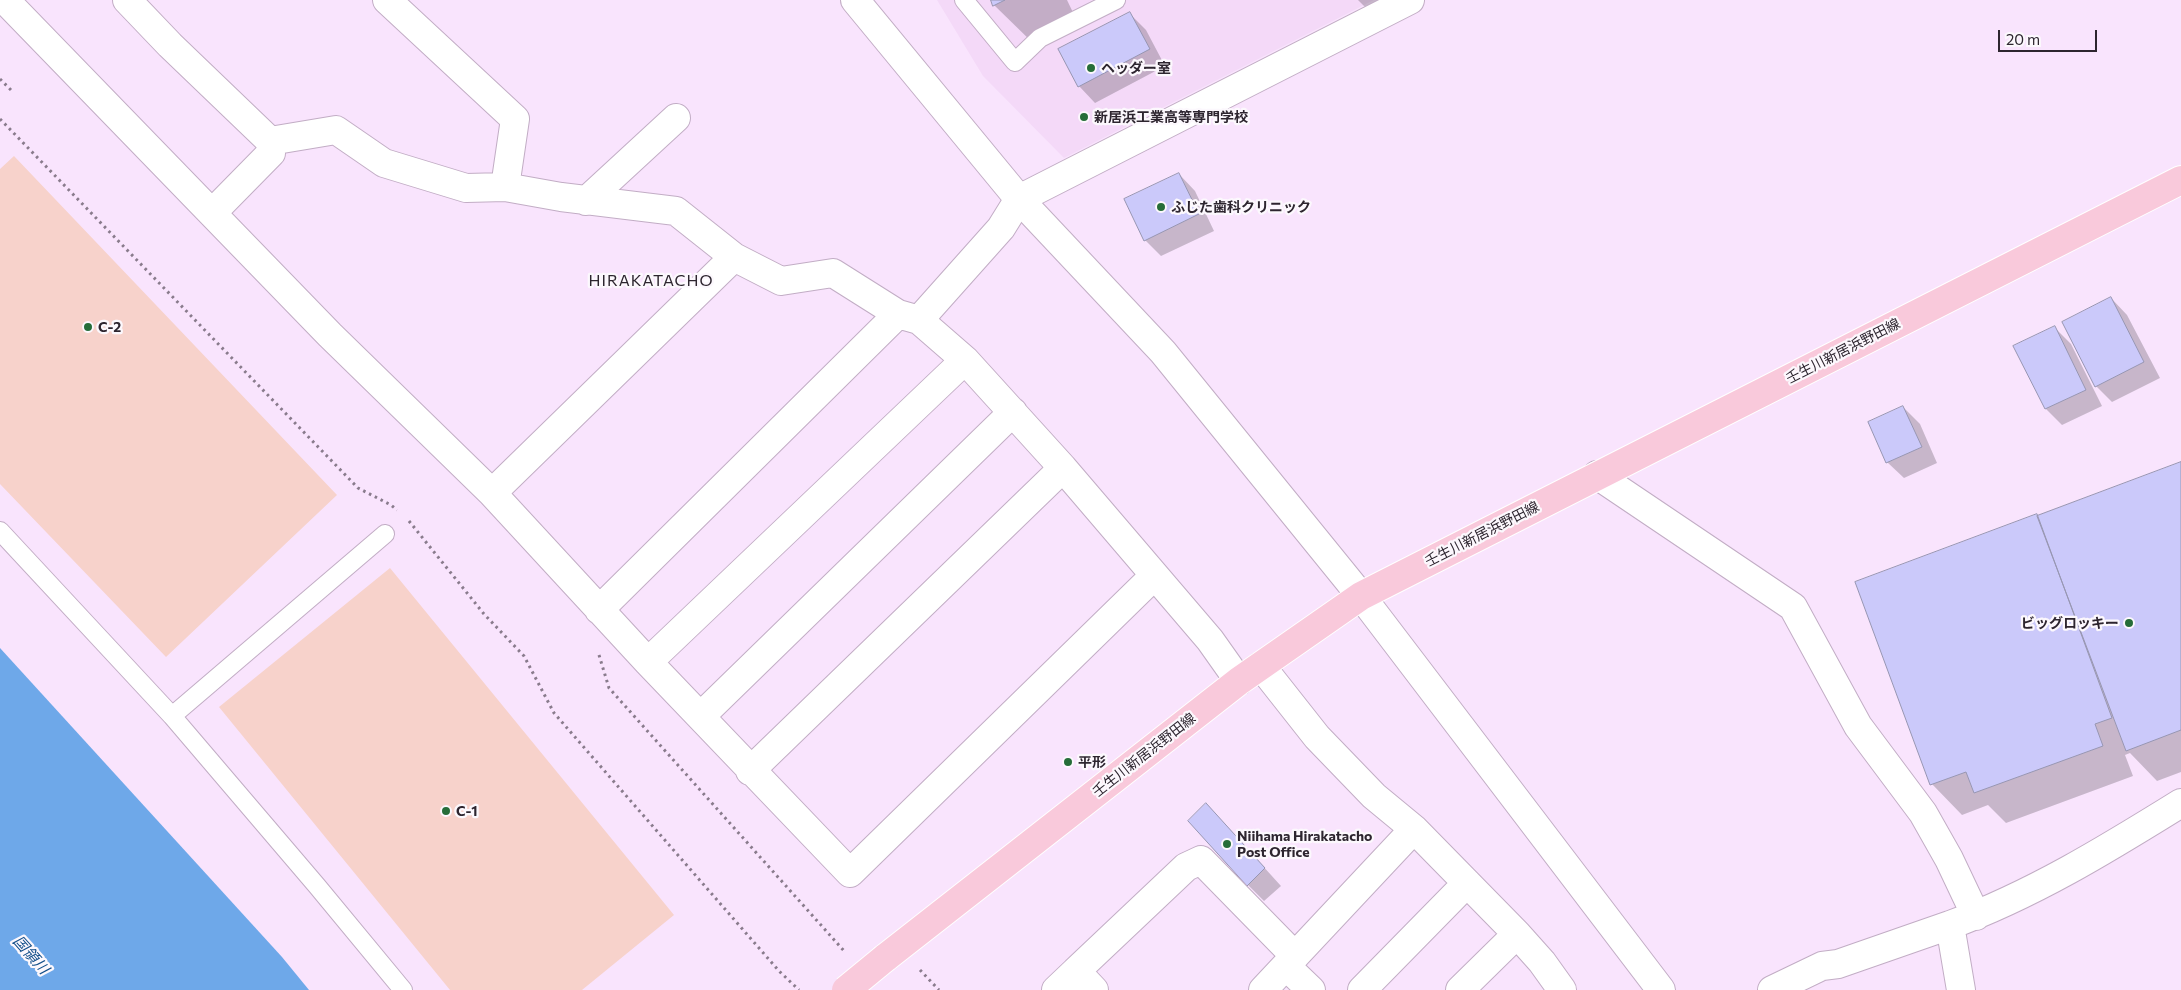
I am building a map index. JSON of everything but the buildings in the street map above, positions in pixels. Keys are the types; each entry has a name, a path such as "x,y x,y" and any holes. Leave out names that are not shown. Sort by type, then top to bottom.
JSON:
{"main road":[{"name":"壬生川新居浜野田線","path":"846,990 1239,681 1361,596 2181,180"}],"street":[{"path":"5,0 330,335 492,493 750,771 850,873 1154,576"},
{"path":"127,0 170,45 270,141 271,153 212,213"},
{"path":"387,0 515,119 504,187"},
{"path":"855,0 1019,199 1163,352 1361,596 1661,990"},
{"path":"599,610 1001,228 1019,199 1410,0"},
{"path":"586,201 676,118"},
{"path":"270,141 336,130 384,163 466,188 504,187 586,201 676,211 734,257 781,281 833,273 908,317 966,360 1063,468 1210,640 1239,681"},
{"path":"492,493 734,257"},
{"path":"648,662 966,360"},
{"path":"701,716 1013,412"},
{"path":"750,771 1063,468"},
{"path":"1597,475 1693,538 1793,608 1858,726 1922,813 1940,844 1976,916"},
{"path":"1261,666 1317,738 1374,796 1414,829 1517,934 1542,962 1562,990"},
{"path":"1772,990 1822,966 1855,959 1976,916 2082,864 2181,803"},
{"path":"1263,990 1414,829"},
{"path":"1056,990 1085,981 1186,867 1201,860 1291,961 1311,990"},
{"path":"1362,990 1467,883"},
{"path":"1950,925 1961,990"},
{"path":"1460,990 1517,934"}],"lane":[{"path":"964,0 1015,62 1040,38 1116,0"},
{"path":"0,531 172,716 403,990"},
{"path":"172,716 384,534"}],"path":[{"path":"0,79 13,92"},
{"path":"598,653 609,688 827,935 848,956"}],"shaded area":[{"name":"新居浜工業高等専門学校","path":"937,0 1374,0 1064,158 983,76"},
{"name":"C-2","path":"14,156 337,495 166,657 0,484 0,169"},
{"name":"C-1","path":"390,568 674,915 582,990 450,990 219,707"}],"water":[{"name":"国領川","path":"0,648 282,957 309,990 0,990"}],"place":[{"name":"ヘッダー室","path":"1091,68"},
{"name":"新居浜工業高等専門学校","path":"1084,117"},
{"name":"ふじた歯科クリニック","path":"1161,207"},
{"name":"C-2","path":"88,327"},
{"name":"ビッグロッキー","path":"2129,623"},
{"name":"平形","path":"1068,762"},
{"name":"C-1","path":"446,811"},
{"name":"Niihama Hirakatacho Post Office","path":"1227,844"}],"district":[{"name":"HIRAKATACHO","path":"651,281"}]}
